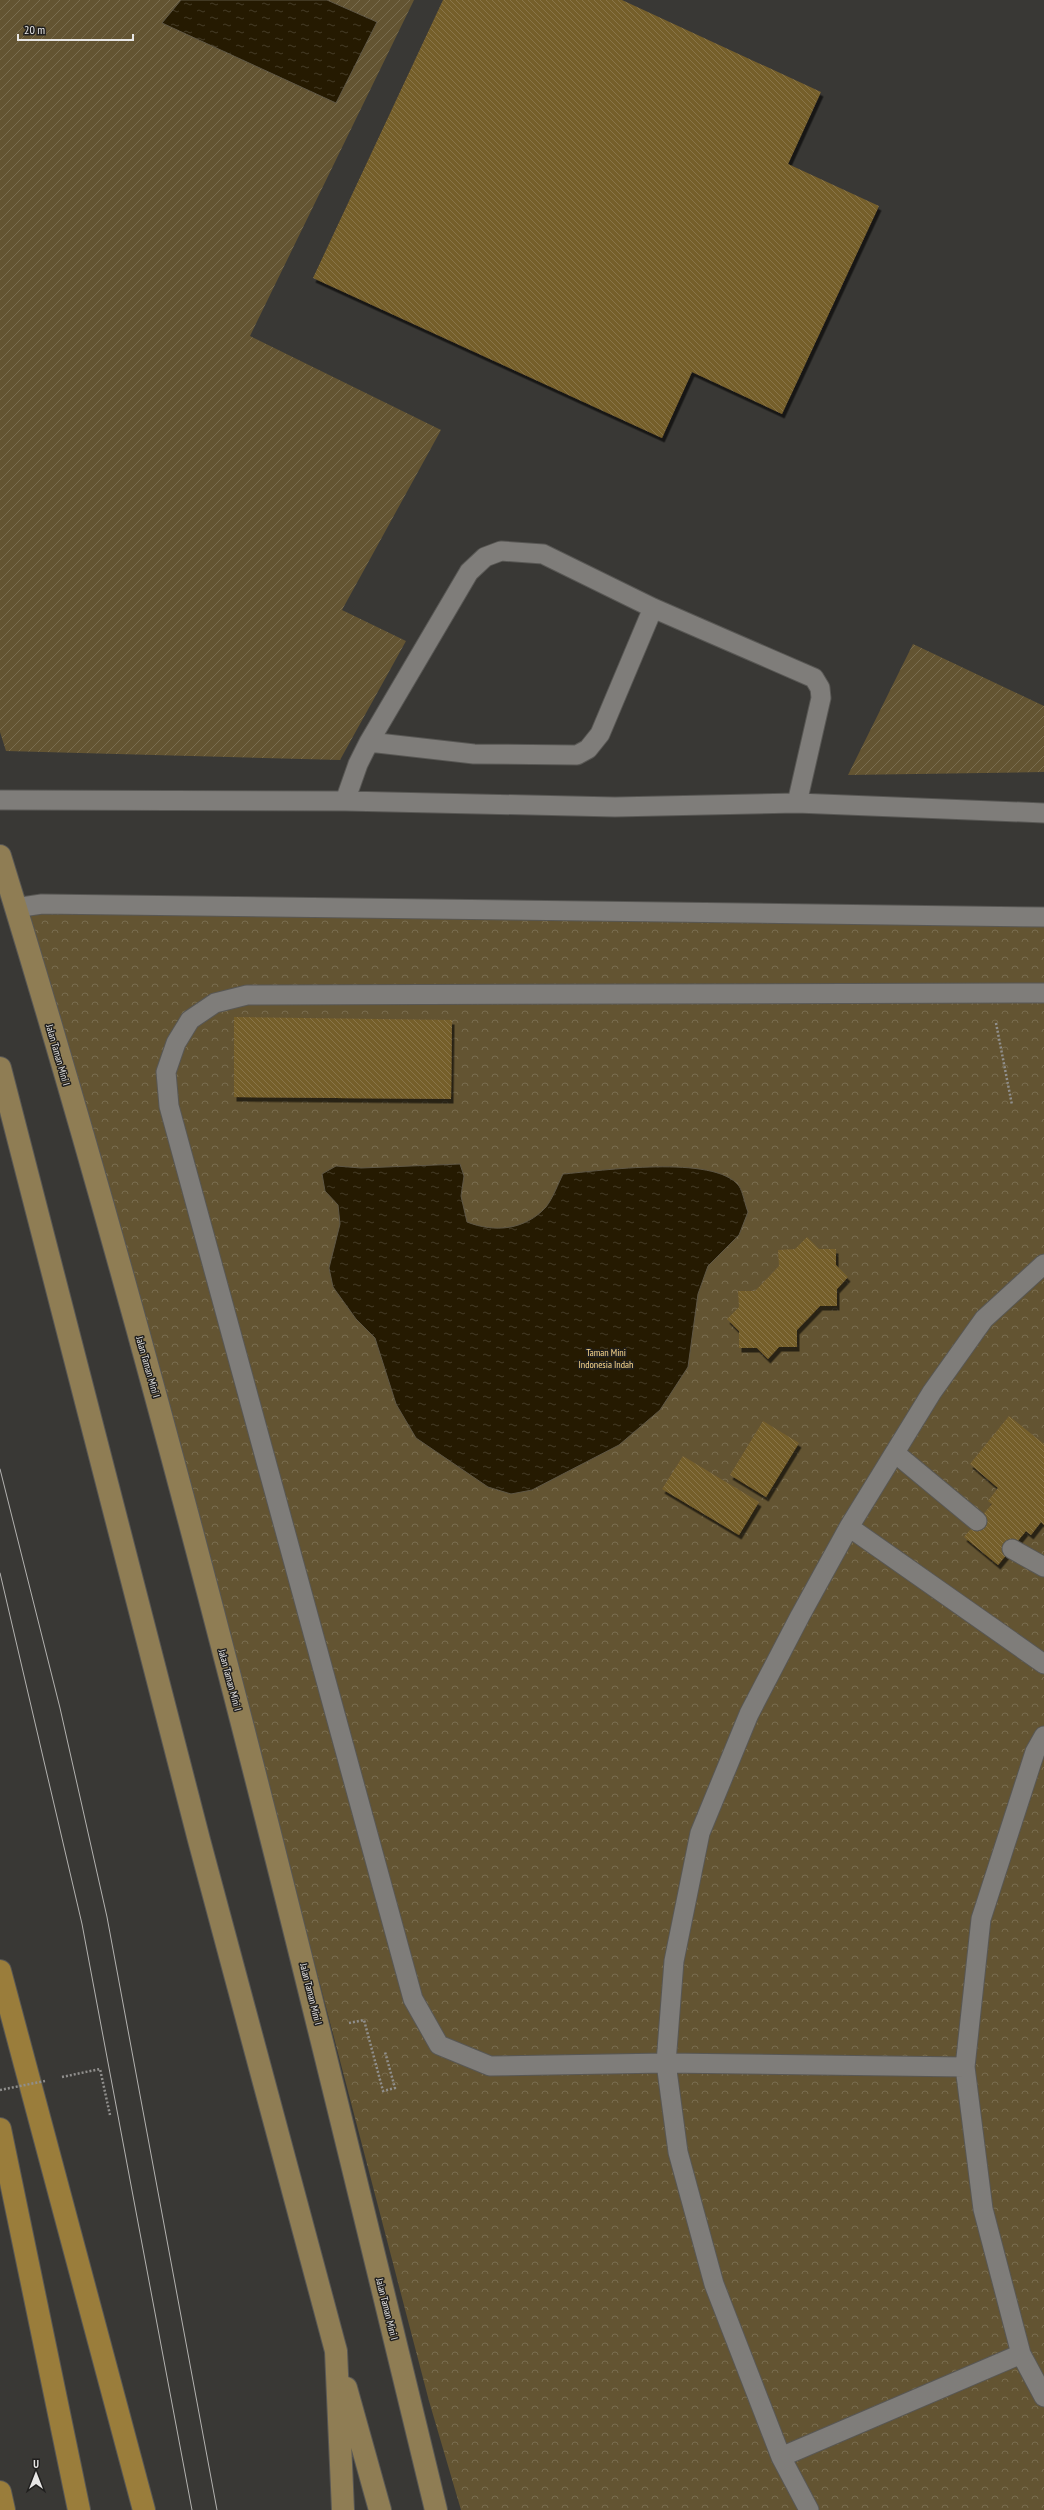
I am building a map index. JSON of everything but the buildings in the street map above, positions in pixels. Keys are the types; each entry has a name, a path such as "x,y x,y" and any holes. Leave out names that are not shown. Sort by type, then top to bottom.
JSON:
{"highway":[{"path":"0,1971 144,2510"},
{"path":"0,2129 79,2510"},
{"path":"0,2492 4,2510"}],"main road":[{"name":"Jalan Taman Mini I","path":"0,856 158,1402 320,2030 436,2510"},
{"path":"0,1068 199,1840 380,2510"},
{"path":"336,2351 343,2510"}],"lane":[{"path":"345,801 358,764 369,742 469,572 485,557 501,551 543,554 653,608 814,678 820,688 821,698 797,803"},
{"path":"369,742 474,754 577,755 588,749 600,734 653,608"},
{"path":"0,800 345,801 614,807 797,803 1044,813"},
{"path":"16,908 42,904 1044,918"},
{"path":"965,2067 666,2063 490,2066 440,2045 413,1999 169,1106 166,1072 176,1043 190,1020 215,1003 247,995 1044,993"},
{"path":"809,2510 781,2457 714,2284 678,2152 666,2063 674,1961 700,1833 749,1714 849,1527 932,1392 984,1319 1044,1264"},
{"path":"895,1453 977,1521"},
{"path":"849,1527 1044,1664"},
{"path":"1012,1549 1044,1567"},
{"path":"1044,1736 1035,1752 981,1919 965,2067 982,2209 1021,2354 1044,2397"},
{"path":"781,2457 1021,2354"}],"path":[{"path":"999,1040 1012,1105"},
{"path":"320,2030 364,2020 383,2091 395,2088 385,2052"},
{"path":"61,2078 100,2069 110,2115"},
{"path":"0,2090 53,2079"}],"green space":[{"path":"0,0 414,0 250,336 441,430 342,610 406,641 340,760 6,751 0,732"},
{"path":"913,644 1044,706 1044,772 848,775"},
{"name":"Taman Mini Indonesia Indah","path":"29,913 1044,925 1044,2510 461,2510 429,2401 224,1617"}],"water":[{"path":"181,0 327,0 377,22 336,103 162,23"},
{"path":"460,1164 464,1176 461,1196 467,1222 488,1228 519,1225 538,1215 549,1203 563,1174 629,1168 683,1167 707,1170 726,1176 739,1186 748,1212 739,1235 708,1266 698,1294 688,1367 660,1410 619,1445 532,1490 511,1494 488,1487 416,1438 396,1404 375,1338 356,1319 333,1287 329,1268 340,1224 338,1205 325,1191 322,1174 336,1166 361,1168"}],"tram line":[{"path":"0,1469 60,1708 107,1917 217,2510"},
{"path":"0,1573 82,1924 192,2510"}]}
